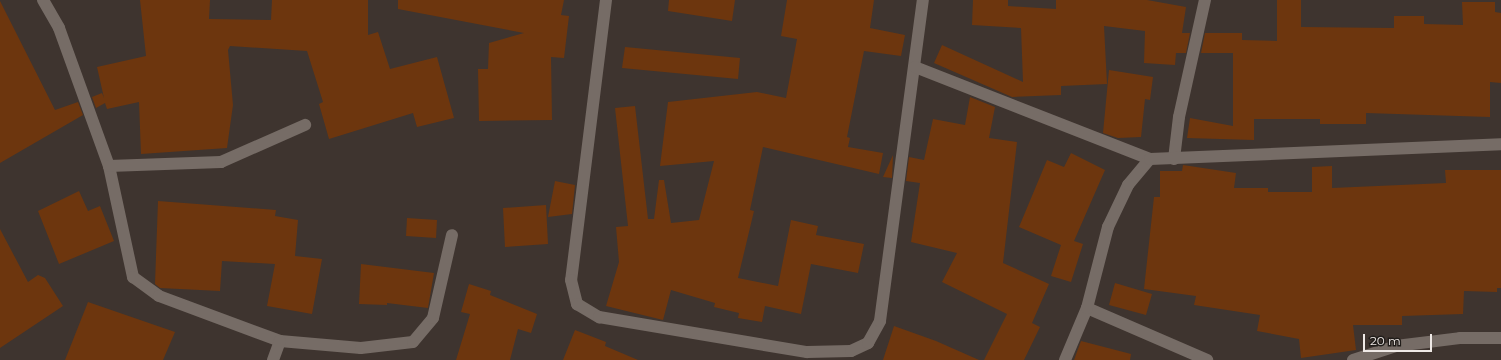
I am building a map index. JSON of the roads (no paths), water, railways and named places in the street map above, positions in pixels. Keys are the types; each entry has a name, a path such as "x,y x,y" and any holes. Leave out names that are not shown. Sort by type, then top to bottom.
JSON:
{"street":[{"path":"43,0 59,28 109,166 133,277 159,296 280,341 361,348 413,342 433,318 452,235"},
{"path":"606,0 571,280 577,304 599,317 806,356 851,351 868,343 880,321 923,0"},
{"path":"1174,159 1179,117 1204,0"},
{"path":"915,67 1150,159 1501,144"},
{"path":"109,166 221,162 305,125"},
{"path":"1065,360 1088,308 1108,227 1128,185 1150,159"},
{"path":"1088,308 1207,360"},
{"path":"1353,360 1396,346 1460,338 1501,338"},
{"path":"273,360 280,341"}]}
